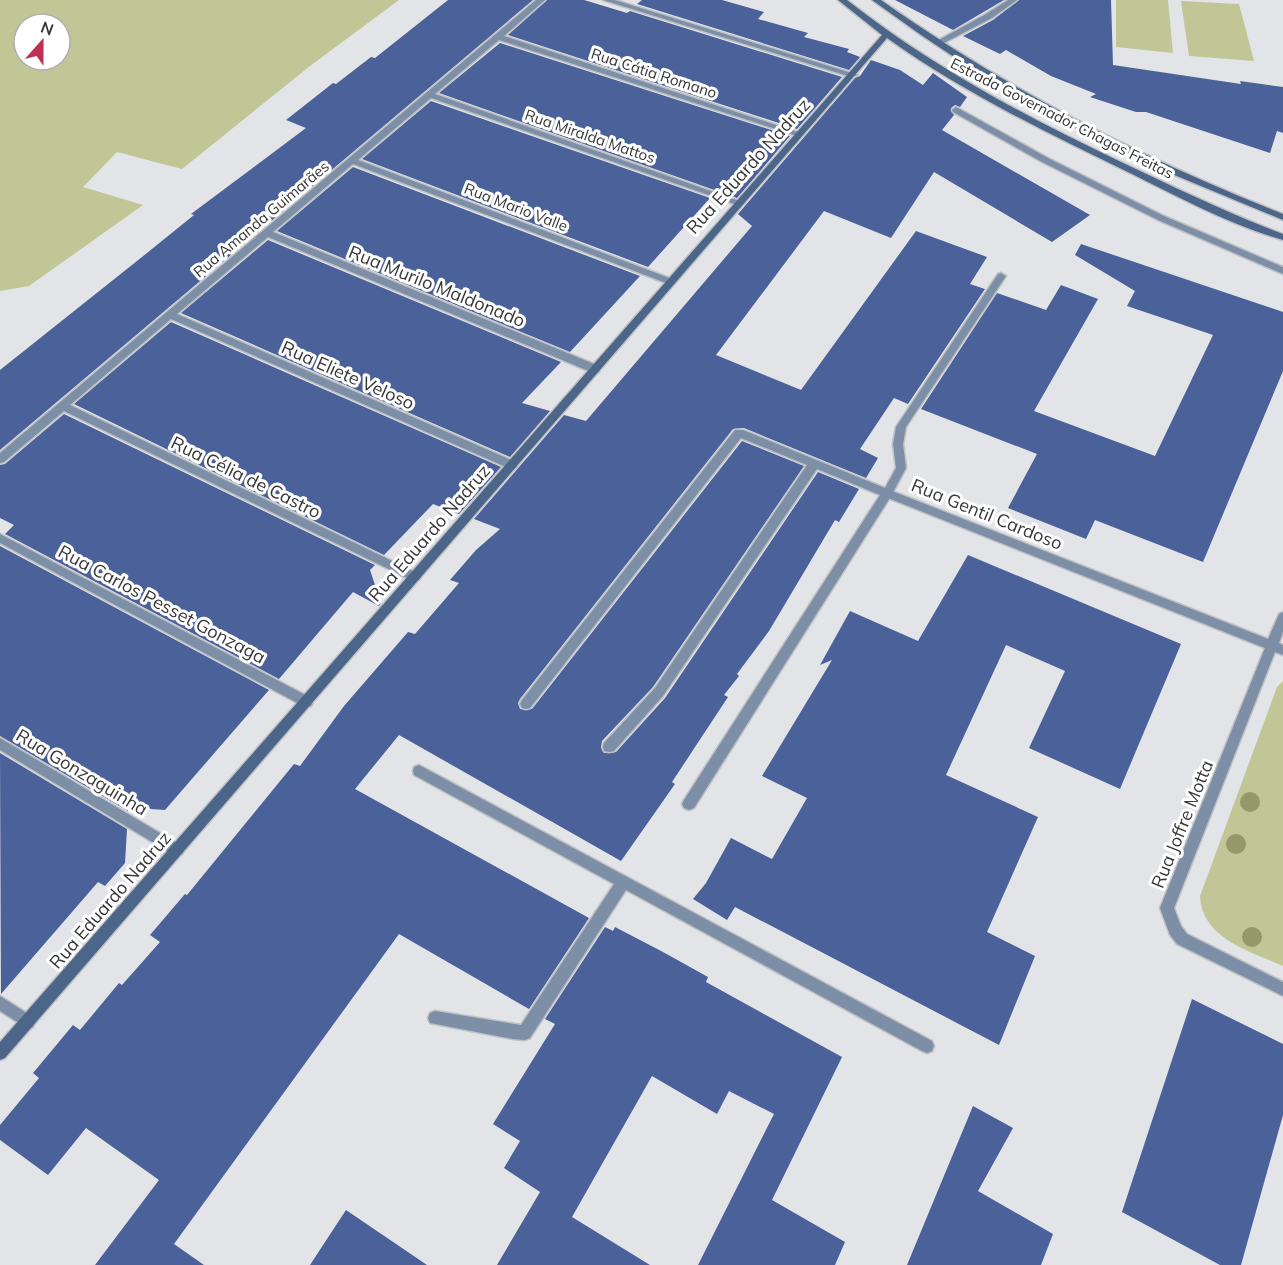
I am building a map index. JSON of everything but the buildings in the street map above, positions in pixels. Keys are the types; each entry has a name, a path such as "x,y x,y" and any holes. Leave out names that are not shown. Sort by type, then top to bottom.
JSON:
{"street":[{"name":"Rua Amanda Guimarães","path":"0,459 541,0"},
{"path":"607,0 854,75"},
{"name":"Estrada Governador Chagas Freitas","path":"842,0 885,36 934,68 1078,146 1283,237"},
{"name":"Estrada Governador Chagas Freitas","path":"876,0 1019,94 1086,131 1150,163 1283,217"},
{"path":"939,42 989,16 1013,0"},
{"name":"Rua Eduardo Nadruz","path":"0,1053 307,702 669,281 854,75 885,36"},
{"name":"Rua Cátia Romano","path":"499,37 800,134"},
{"name":"Rua Miralda Mattos","path":"430,95 740,203"},
{"path":"957,110 1045,160 1161,218 1283,270"},
{"name":"Rua Mario Valle","path":"352,161 669,281"},
{"name":"Rua Murilo Maldonado","path":"266,233 595,369"},
{"path":"526,704 740,433 887,493 901,468 898,444 901,427 1001,276"},
{"name":"Rua Eliete Veloso","path":"171,315 512,465"},
{"name":"Rua Célia de Castro","path":"63,406 415,577"},
{"path":"609,747 659,692 814,464"},
{"name":"Rua Gentil Cardoso","path":"689,804 887,493 1278,648"},
{"name":"Rua Carlos Pesset Gonzaga","path":"0,538 307,702"},
{"name":"Rua Joffre Motta","path":"1283,617 1278,648 1167,908 1175,930 1182,939 1283,989"},
{"name":"Rua Gonzaguinha","path":"0,743 177,850"},
{"path":"418,771 927,1046"},
{"path":"435,1018 464,1020 504,1032 525,1034 623,882"},
{"path":"0,1003 28,1022"}],"green space":[{"path":"0,0 399,0 310,66 182,169 117,152 83,187 143,205 29,286 0,291"},
{"path":"1116,0 1168,0 1173,53 1116,47"},
{"path":"1181,1 1239,4 1254,61 1189,56"},
{"path":"1283,681 1283,966 1243,949 1218,933 1209,923 1203,911 1200,896 1277,687"}]}
